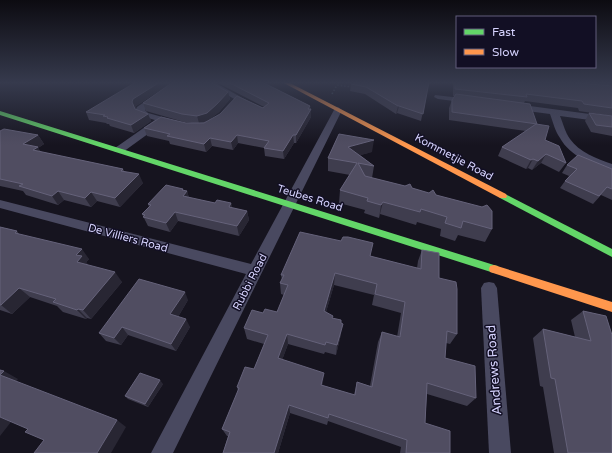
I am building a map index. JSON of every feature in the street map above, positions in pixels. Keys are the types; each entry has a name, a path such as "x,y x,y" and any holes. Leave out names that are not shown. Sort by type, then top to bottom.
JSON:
{"street":[{"path":"148,103 140,109 141,113 183,125"},
{"path":"242,103 257,108"},
{"name":"Kommetjie Road","path":"325,103 612,253"},
{"path":"508,106 612,120"},
{"name":"Rubbi Road","path":"162,453 338,110"},
{"path":"554,112 564,138 570,146 581,154 612,168"},
{"name":"Teubes Road","path":"0,113 612,307"},
{"path":"119,150 162,120"},
{"name":"De Villiers Road","path":"0,204 255,271"},
{"name":"Andrews Road","path":"488,288 500,453"}],"building":[{"path":"101,103 132,103 135,109 148,114 131,125 103,116 105,115 86,112"},
{"path":"143,103 218,103 207,113 197,116 182,114"},
{"path":"230,103 252,103 263,108 269,103 304,103 310,106 308,109 311,109 296,135 293,135 283,151 264,148 269,141 237,135 231,142 210,138 204,144 167,136 170,134 144,128 161,117 186,123 204,123 220,114"},
{"path":"393,103 425,103 423,114"},
{"path":"452,103 530,104 537,124 452,112"},
{"path":"612,103 612,108 584,104"},
{"path":"589,113 612,116 612,127 596,125"},
{"path":"536,124 549,126 545,140 559,146 566,163 546,154 538,161 533,159 531,160 502,147"},
{"path":"4,129 38,135 23,144 38,147 33,150 123,169 121,171 139,174 115,198 91,192 85,198 58,191 52,196 19,186 23,184 0,179 0,131"},
{"path":"339,134 374,140 348,147 374,166 358,163 365,176 405,186 410,184 412,188 429,193 433,190 436,195 482,207 487,205 492,211 492,229 463,221 461,228 445,223 447,217 421,209 420,212 383,202 381,205 367,201 368,198 340,190 357,163 328,158"},
{"path":"578,155 612,169 612,189 607,187 599,196 565,181 577,169 567,165"},
{"path":"166,185 187,191 183,196 215,203 217,200 231,203 229,207 247,211 237,226 175,212 166,223 143,217 145,215 142,214 151,205 148,204"},
{"path":"0,227 17,231 15,233 82,249 76,255 82,256 77,262 115,272 83,310 77,310 53,302 56,299 19,288 0,305"},
{"path":"300,232 341,241 343,237 348,237 373,243 370,256 421,269 422,250 439,253 439,278 456,282 457,289 457,334 447,331 445,358 475,366 476,398 427,383 425,423 450,431 450,453 406,453 407,440 329,414 328,418 289,405 274,453 223,453 230,432 222,429 239,388 237,387 245,367 254,369 268,335 244,328 252,310 263,313 265,309 277,312 288,285 280,283 284,275 281,275","holes":["335,273 377,284 375,294 405,302 400,337 382,332 372,387 357,382 355,395 321,385 324,373 278,358 287,334 325,345 326,342 337,345 343,324 341,323 341,320 332,318 333,316 324,311"]},
{"path":"139,279 185,292 170,314 186,319 171,344 122,327 114,338 99,333"},
{"path":"583,311 606,316 612,335 612,453 568,453 555,379 551,378 543,329 591,341"},
{"path":"140,373 160,380 145,404 125,396"},
{"path":"0,375 117,420 97,453 34,453 44,440 25,432 28,429 0,417"}],"traffic: fast":[{"path":"0,113 494,269"},
{"path":"503,196 612,253"}],"traffic: slow":[{"path":"325,103 503,196"},
{"path":"494,269 612,307"}]}
